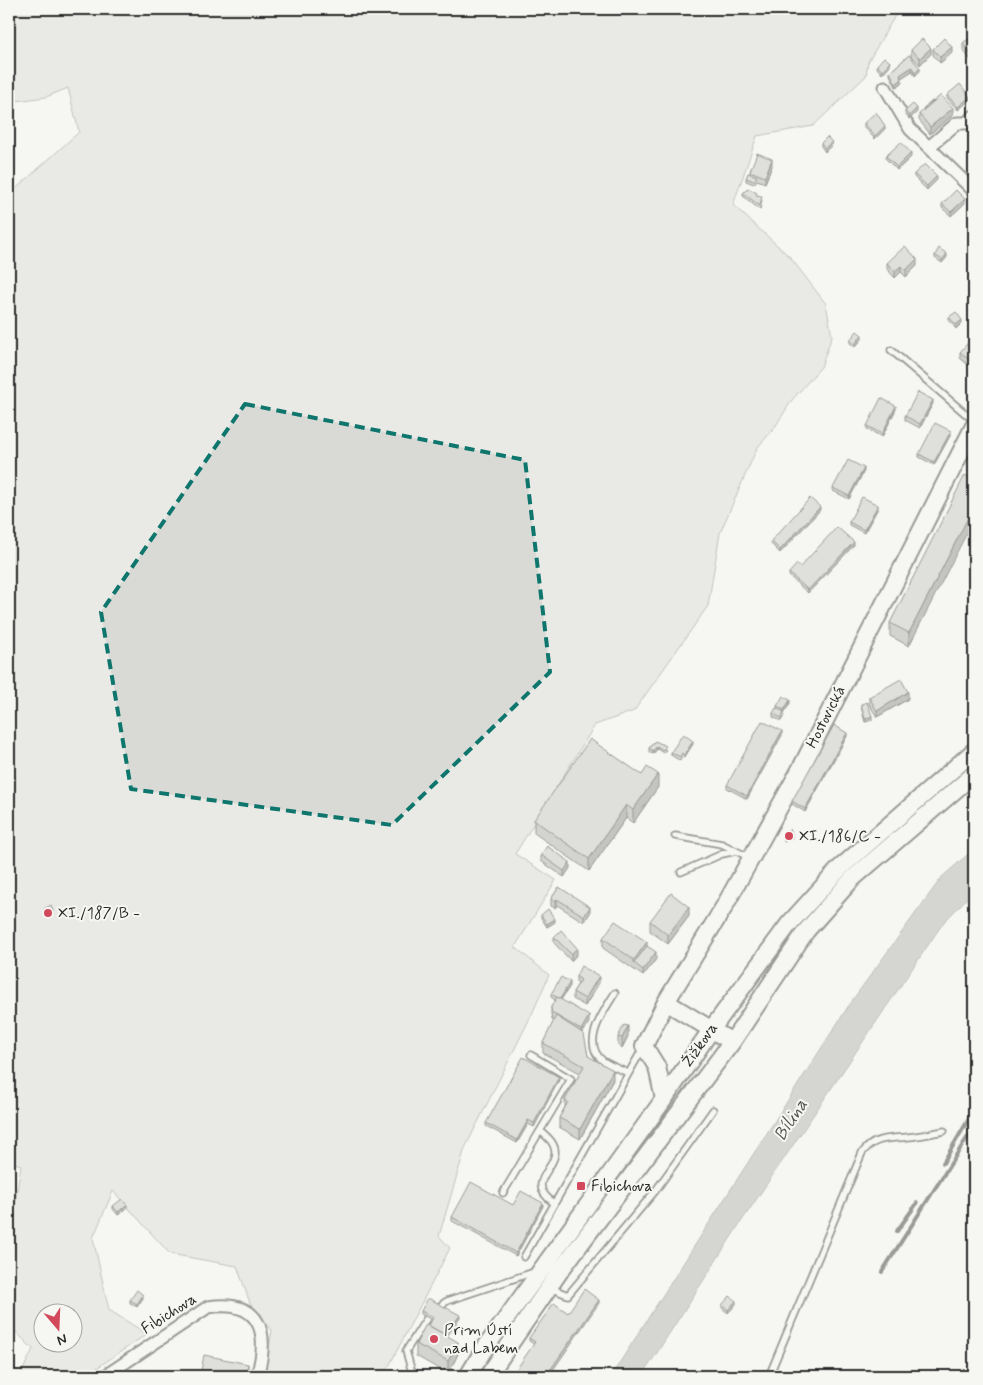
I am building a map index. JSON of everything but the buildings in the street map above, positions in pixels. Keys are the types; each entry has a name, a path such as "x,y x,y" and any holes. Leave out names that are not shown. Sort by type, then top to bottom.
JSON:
{"main road":[{"name":"Hostovická","path":"644,1046 666,1002 751,858 801,768 974,426"},
{"name":"Žižkova","path":"468,1376 483,1351 664,1099 711,1030 809,900 840,868 974,751"},
{"name":"Žižkova","path":"488,1376 548,1288 732,1042 806,931 852,879 974,774"},
{"path":"666,1002 732,1042"},
{"path":"644,1046 657,1067 664,1099"}],"street":[{"path":"884,87 910,129 974,190"},
{"path":"929,147 957,123 972,124"},
{"name":"Fibichova","path":"105,1376 208,1307 223,1305 239,1307 257,1321 264,1338 263,1357 257,1376"}],"lane":[{"path":"891,350 974,420"},
{"path":"674,836 722,844 751,858"},
{"path":"681,872 722,854 736,851"},
{"path":"615,993 596,1025 594,1046 596,1054 604,1062 628,1073"},
{"path":"524,1257 644,1046"},
{"path":"503,1192 571,1079 531,1055"},
{"path":"548,1288 568,1296 656,1190 713,1110"},
{"path":"540,1131 552,1140 556,1149 554,1158 541,1182 540,1190 543,1196 554,1204"},
{"path":"770,1376 862,1153 867,1146 880,1139 944,1131"},
{"path":"413,1376 406,1351 430,1313 447,1301 541,1269"}],"highlighted area":[{"path":"245,404 525,460 550,672 392,825 131,789 101,612"}],"shaded area":[{"path":"9,9 899,9 868,62 866,76 813,126 757,136 733,205 790,257 826,304 832,336 821,367 792,400 773,430 757,448 720,533 708,606 634,711 595,725 515,854 556,880 515,947 549,975 532,1014 465,1148 439,1236 450,1248 389,1366 379,1376 264,1376 272,1330 250,1303 237,1266 170,1254 113,1191 93,1238 109,1310 147,1334 85,1376 20,1376 32,1351 82,1352 82,1302 32,1302 32,1348 9,1325 9,1245 21,1165 9,1161 9,195 79,132 68,88 46,97 9,102"}],"water":[{"name":"Bílina","path":"974,849 974,891 943,923 737,1228 642,1376 611,1376 851,1002 942,877"}],"railway":[{"path":"943,1163 974,1110"},
{"path":"882,1272 974,1127"},
{"path":"897,1231 917,1203"}],"place":[{"name":"XI./186/C -","path":"789,836"},
{"name":"XI./187/B -","path":"48,913"},
{"name":"Fibichova","path":"581,1186"},
{"name":"Prim Ústí nad Labem","path":"434,1339"}]}
